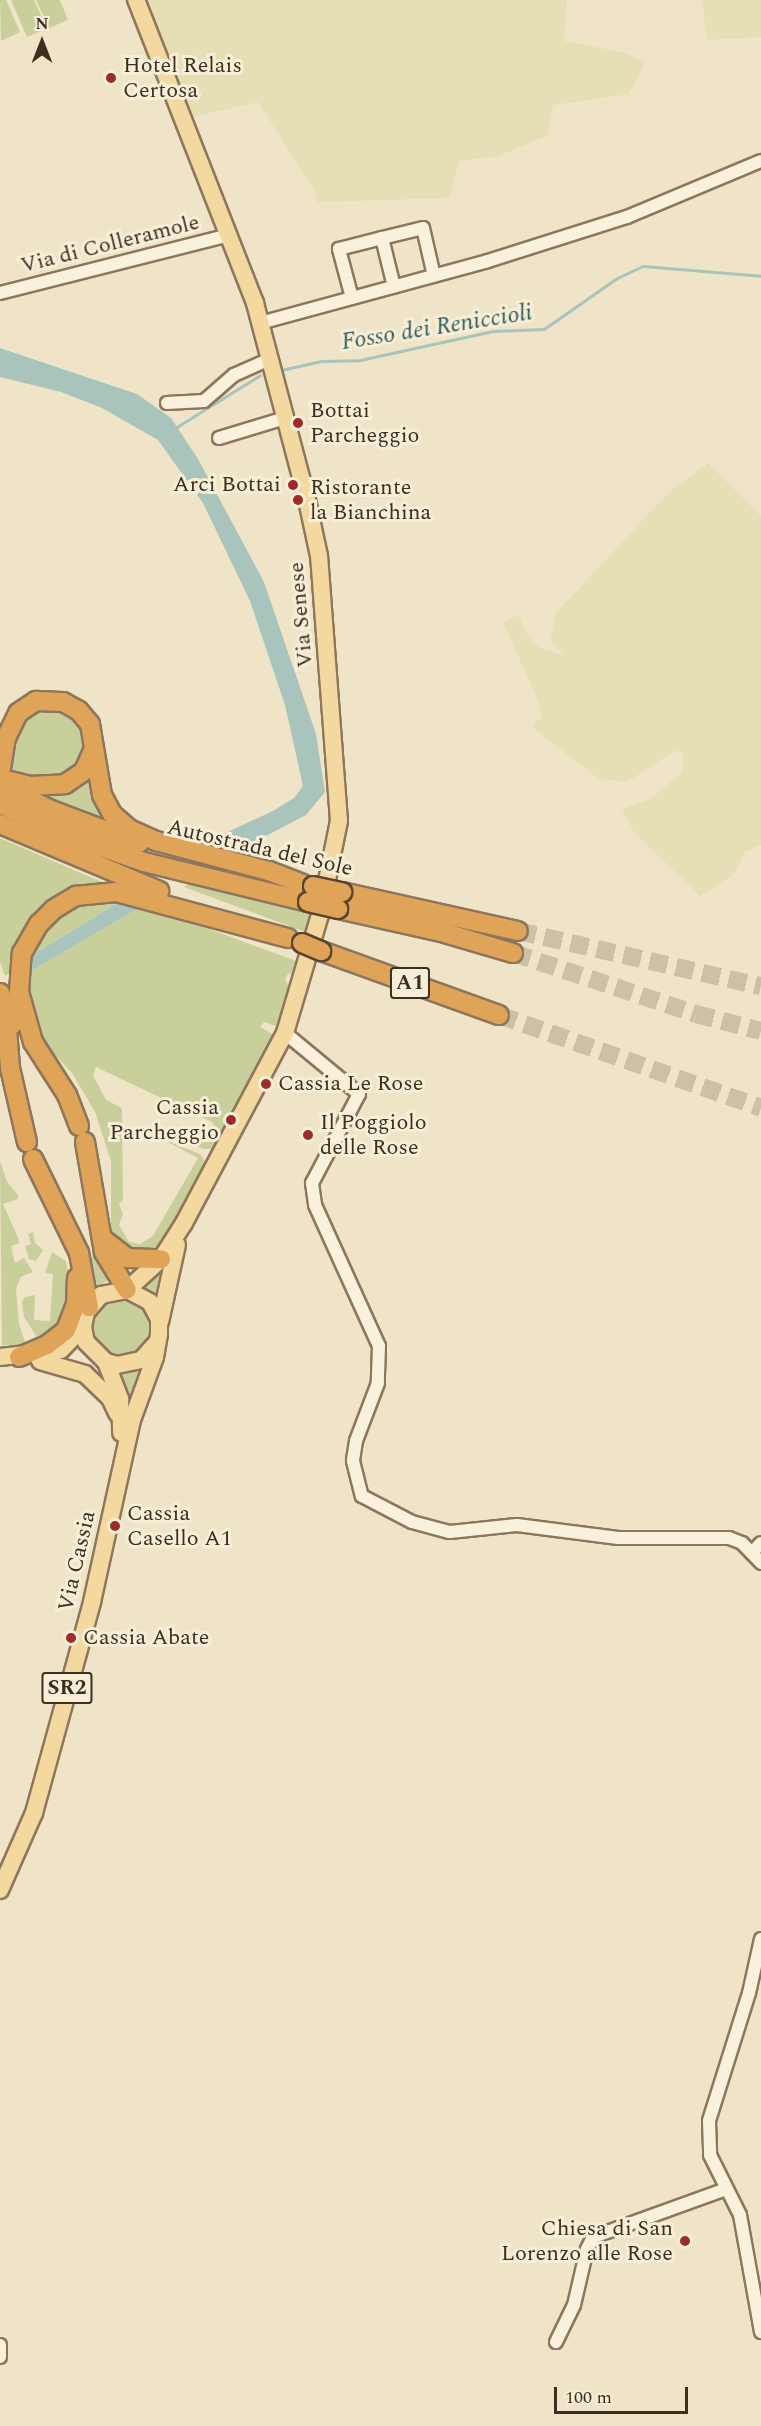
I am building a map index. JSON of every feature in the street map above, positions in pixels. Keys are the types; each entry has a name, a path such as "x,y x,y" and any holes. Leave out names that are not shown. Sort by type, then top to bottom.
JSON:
{"highway":[{"path":"96,744 84,771 65,784 30,786 2,796 10,724 23,708 36,701 57,700 79,711 90,724 96,744 99,786 112,814 140,835 174,850 244,867 308,891"},
{"name":"Autostrada del Sole","path":"2,796 174,850"},
{"name":"Autostrada del Sole","path":"2,796 73,837 144,862 215,882 308,891 513,953"},
{"name":"A1","path":"2,796 133,882 170,900 295,941 499,1015"},
{"path":"127,1290 104,1251 100,1236 94,1179 82,1134 67,1095 29,1033 18,980 22,953 39,924 63,903 76,896 116,892 170,900"},
{"name":"Autostrada del Sole","path":"340,901 518,931"},
{"path":"0,993 6,1014 10,1068 30,1151 65,1230 80,1253 89,1307"},
{"path":"8,1039 48,1067"},
{"path":"18,1357 56,1340 71,1319 78,1280 65,1230"},
{"path":"100,1236 127,1258 161,1259"}],"main road":[{"name":"Via Senese","path":"127,1290 161,1259 184,1223 285,1033 320,915 339,821 319,556 285,418 260,323 230,235 136,0"},
{"name":"Via Senese","path":"158,1334 166,1283 184,1223"},
{"path":"40,1361 103,1360 130,1364 150,1352 158,1334 150,1302 127,1290"},
{"name":"SR2","path":"89,1307 101,1295 127,1290"},
{"path":"0,1357 18,1357 61,1350 83,1328 89,1307"},
{"name":"Via Cassia","path":"83,1328 88,1345 103,1360 120,1399 121,1428 117,1481"},
{"name":"Via Cassia","path":"0,1890 23,1845 34,1813 92,1602 117,1481 158,1334"},
{"path":"18,1357 85,1374 99,1384 110,1398 121,1428"}],"street":[{"path":"260,323 434,276 627,217 761,161"},
{"path":"352,298 339,249 423,228 434,276"},
{"name":"Via di Colleramole","path":"0,293 230,235"},
{"path":"382,238 394,287"},
{"path":"167,403 204,401 234,375 270,359"},
{"path":"219,438 285,418"},
{"path":"285,1033 359,1094 312,1183 315,1205 379,1346 378,1383 356,1441 353,1461 362,1496 412,1522 450,1532 517,1525 618,1538 729,1538 742,1543 761,1563"},
{"path":"752,1553 761,1543"},
{"path":"761,1939 749,1993 709,2121 710,2155 740,2215 750,2256 761,2331"},
{"path":"556,2342 574,2305 587,2249 593,2237 726,2189"},
{"path":"0,2344 0,2357"}],"shaded area":[{"path":"151,0 567,0 564,41 626,53 645,63 629,94 553,105 548,135 499,156 459,161 449,198 317,202 315,191 258,102 192,117 147,2"},
{"path":"702,0 761,0 761,37 707,40"},
{"path":"708,463 761,516 761,845 746,851 733,875 700,896 634,832 622,809 652,798 683,771 683,754 676,750 627,782 599,779 532,727 542,716 538,700 503,623 518,615 527,634 540,648 564,655 550,641 556,613 668,493"}],"green space":[{"path":"0,0 6,0 20,32 1,41"},
{"path":"11,0 34,0 47,28 27,37"},
{"path":"36,0 60,0 68,20 49,28"},
{"path":"47,706 79,716 87,751 69,777 9,778 11,741 23,715"},
{"path":"90,772 94,796 108,822 37,794"},
{"path":"0,838 104,883 38,913 19,941 11,972 5,976 0,962"},
{"path":"191,882 312,909 305,932 184,887"},
{"path":"122,900 26,959 42,927 81,901"},
{"path":"144,905 299,962 294,976 289,973 285,978 292,994 278,1027 264,1022 260,1027 274,1035 214,1149 203,1149 148,1122 206,1142 214,1127 212,1122 96,1067 93,1075 106,1100 122,1108 123,1200 119,1204 123,1214 119,1225 129,1242 140,1244 153,1236 198,1158 160,1138 200,1154 206,1163 157,1248 152,1252 134,1253 111,1235 111,1161 95,1112 72,1073 37,1036 24,975"},
{"path":"0,1161 7,1182 18,1195 18,1199 3,1204 19,1240 19,1243 11,1246 15,1263 24,1258 33,1272 21,1277 16,1289 19,1324 26,1345 2,1345"},
{"path":"33,1232 35,1243 43,1250 36,1261 29,1259 25,1246 31,1244 28,1234"},
{"path":"174,1241 159,1292 153,1295 139,1285"},
{"path":"92,1249 110,1278 94,1291 91,1274"},
{"path":"52,1252 66,1261 71,1288 62,1324 40,1342 24,1317 22,1302 25,1297 35,1295 34,1320 50,1321 53,1274 45,1273"},
{"path":"122,1297 139,1302 147,1310 152,1327 147,1344 139,1352 122,1357 105,1352 97,1344 92,1327 97,1310 105,1302"},
{"path":"143,1367 125,1427 116,1371"}],"water":[{"path":"0,348 137,394 171,418 198,459 264,582 316,734 325,792 306,815 228,856 193,848 273,811 294,798 303,786 285,705 250,601 203,503 158,440 102,408 61,392 0,377"},
{"path":"122,900 144,905 24,975 26,959"}],"waterway":[{"name":"Fosso dei Reniccioli","path":"281,370 321,361 360,360 493,331 544,329 617,278 643,266 761,276"},
{"name":"Fosso dei Reniccioli","path":"175,428 260,375"}],"tunnel":[{"path":"518,931 761,986"},
{"path":"513,953 696,1014 761,1031"},
{"path":"499,1015 761,1108"}],"place":[{"name":"Hotel Relais Certosa","path":"111,78"},
{"name":"Bottai Parcheggio","path":"298,423"},
{"name":"Arci Bottai","path":"293,485"},
{"name":"Ristorante la Bianchina","path":"298,500"},
{"name":"Cassia Le Rose","path":"266,1084"},
{"name":"Cassia Parcheggio","path":"231,1120"},
{"name":"Il Poggiolo delle Rose","path":"308,1135"},
{"name":"Cassia Casello A1","path":"115,1526"},
{"name":"Cassia Abate","path":"71,1638"},
{"name":"Chiesa di San Lorenzo alle Rose","path":"685,2241"}]}
